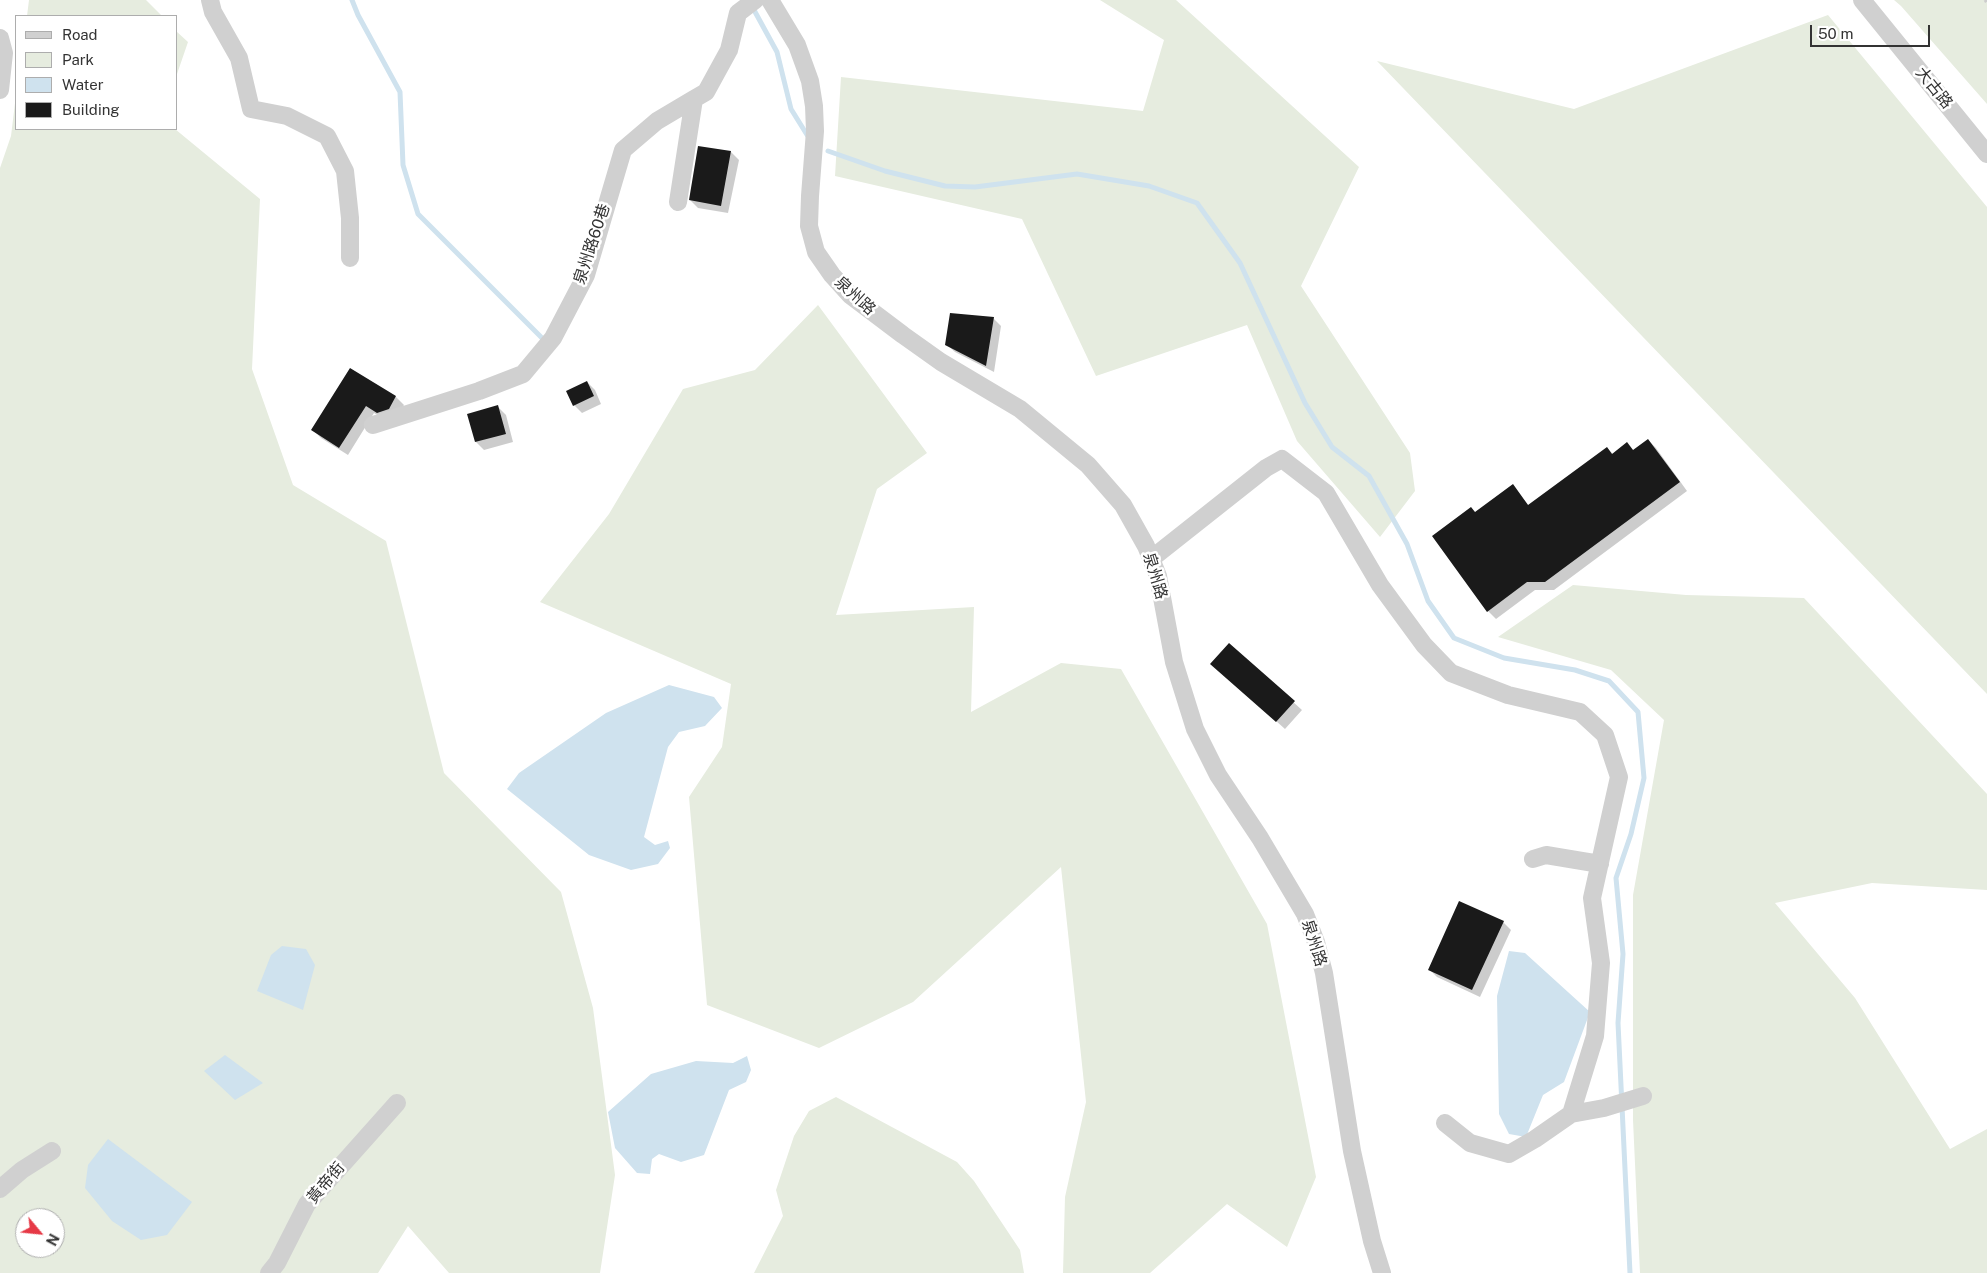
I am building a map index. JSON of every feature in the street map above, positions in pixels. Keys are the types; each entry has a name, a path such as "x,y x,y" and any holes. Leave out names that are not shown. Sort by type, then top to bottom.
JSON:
{"street":[{"path":"210,0 213,12 239,58 251,109 286,116 326,136 345,170 350,218 350,258"},
{"name":"泉州路60巷","path":"373,425 479,391 523,374 553,338 586,275 623,150 657,121 706,92 729,50 738,13 755,0"},
{"name":"泉州路","path":"770,0 797,45 810,81 815,132 810,196 810,226 816,252 832,275 858,300 941,362 1020,409 1088,465 1123,505 1139,532 1151,559 1162,592 1174,662 1195,729 1218,775 1260,838 1304,914 1316,942 1324,972 1352,1151 1372,1241 1382,1273"},
{"name":"大古路","path":"1862,0 1987,154"},
{"path":"0,38 4,52 0,90"},
{"path":"678,202 694,98"},
{"path":"1151,559 1266,468 1282,459 1326,493 1380,586 1424,644 1451,673 1508,695 1580,712 1606,734 1619,777 1592,898 1601,963 1595,1036 1571,1114"},
{"path":"1533,859 1546,855 1600,864"},
{"path":"1445,1123 1470,1143 1509,1154 1571,1114 1612,1106 1638,1098"},
{"name":"黃帝街","path":"269,1273 277,1264 308,1204 397,1103"},
{"path":"0,1189 22,1170 52,1151"}],"green space":[{"path":"29,0 146,0 161,15 27,15"},
{"path":"1100,0 1176,0 1359,167 1301,286 1410,453 1415,491 1380,537 1297,441 1247,325 1096,376 1022,219 835,176 841,77 1143,111 1164,40"},
{"path":"1894,0 1987,0 1987,104 1901,6"},
{"path":"1828,15 1987,207 1987,694 1377,61 1574,109"},
{"path":"178,33 188,42 178,71"},
{"path":"15,103 15,130 176,130 260,199 252,369 293,485 386,541 444,773 561,892 593,1008 615,1175 600,1273 449,1273 408,1226 378,1273 0,1273 0,168 11,136"},
{"path":"818,305 927,453 877,489 836,615 974,607 971,712 1061,663 1121,669 1267,924 1316,1177 1287,1247 1227,1204 1150,1273 1063,1273 1065,1197 1086,1102 1061,867 913,1002 819,1048 707,1005 689,797 722,747 731,684 540,602 609,514 683,389 755,370"},
{"path":"1573,585 1686,595 1804,598 1987,794 1987,890 1872,883 1775,903 1855,998 1950,1149 1987,1129 1987,1273 1640,1273 1633,1120 1633,895 1664,720 1611,670 1498,637"},
{"path":"836,1097 957,1162 974,1181 1020,1250 1024,1273 754,1273 783,1216 776,1190 794,1136 809,1111"}],"water":[{"path":"669,685 714,697 722,708 705,726 679,732 668,747 644,837 655,845 668,841 670,848 658,864 631,870 589,855 507,789 519,773 606,713"},
{"path":"282,946 306,949 315,965 303,1010 257,991 271,955"},
{"path":"1509,951 1525,953 1590,1012 1564,1082 1543,1095 1526,1137 1509,1134 1499,1114 1497,996"},
{"path":"225,1055 263,1083 235,1100 204,1071"},
{"path":"747,1056 751,1070 746,1082 729,1090 704,1155 681,1162 659,1154 652,1159 650,1174 637,1173 615,1148 608,1112 651,1074 696,1061 733,1063"},
{"path":"108,1139 192,1202 167,1235 141,1240 112,1221 85,1188 88,1165"}],"building":[{"path":"698,146 731,151 721,206 689,200"},
{"path":"950,313 994,317 986,366 945,345"},
{"path":"350,368 396,396 389,409 377,413 366,406 339,448 311,430"},
{"path":"587,381 594,396 573,406 566,391"},
{"path":"498,405 506,434 475,442 467,414"},
{"path":"1648,439 1680,482 1545,582 1527,582 1487,612 1432,536 1471,507 1475,512 1513,484 1528,505 1607,447 1612,454 1627,442 1633,450"},
{"path":"1229,643 1295,701 1276,722 1210,664"},
{"path":"1459,901 1504,921 1472,990 1428,970"}],"waterway":[{"path":"352,0 358,15 400,92 403,165 418,214 544,340"},
{"path":"754,10 777,52 791,109 809,138"},
{"path":"828,151 885,171 945,186 975,187 1077,174 1149,186 1197,203 1240,263 1305,403 1332,447 1369,476 1407,544 1428,601 1454,638 1504,658 1575,670 1609,681 1638,712 1644,778 1631,834 1616,878 1623,954 1618,1023 1630,1273"}]}
